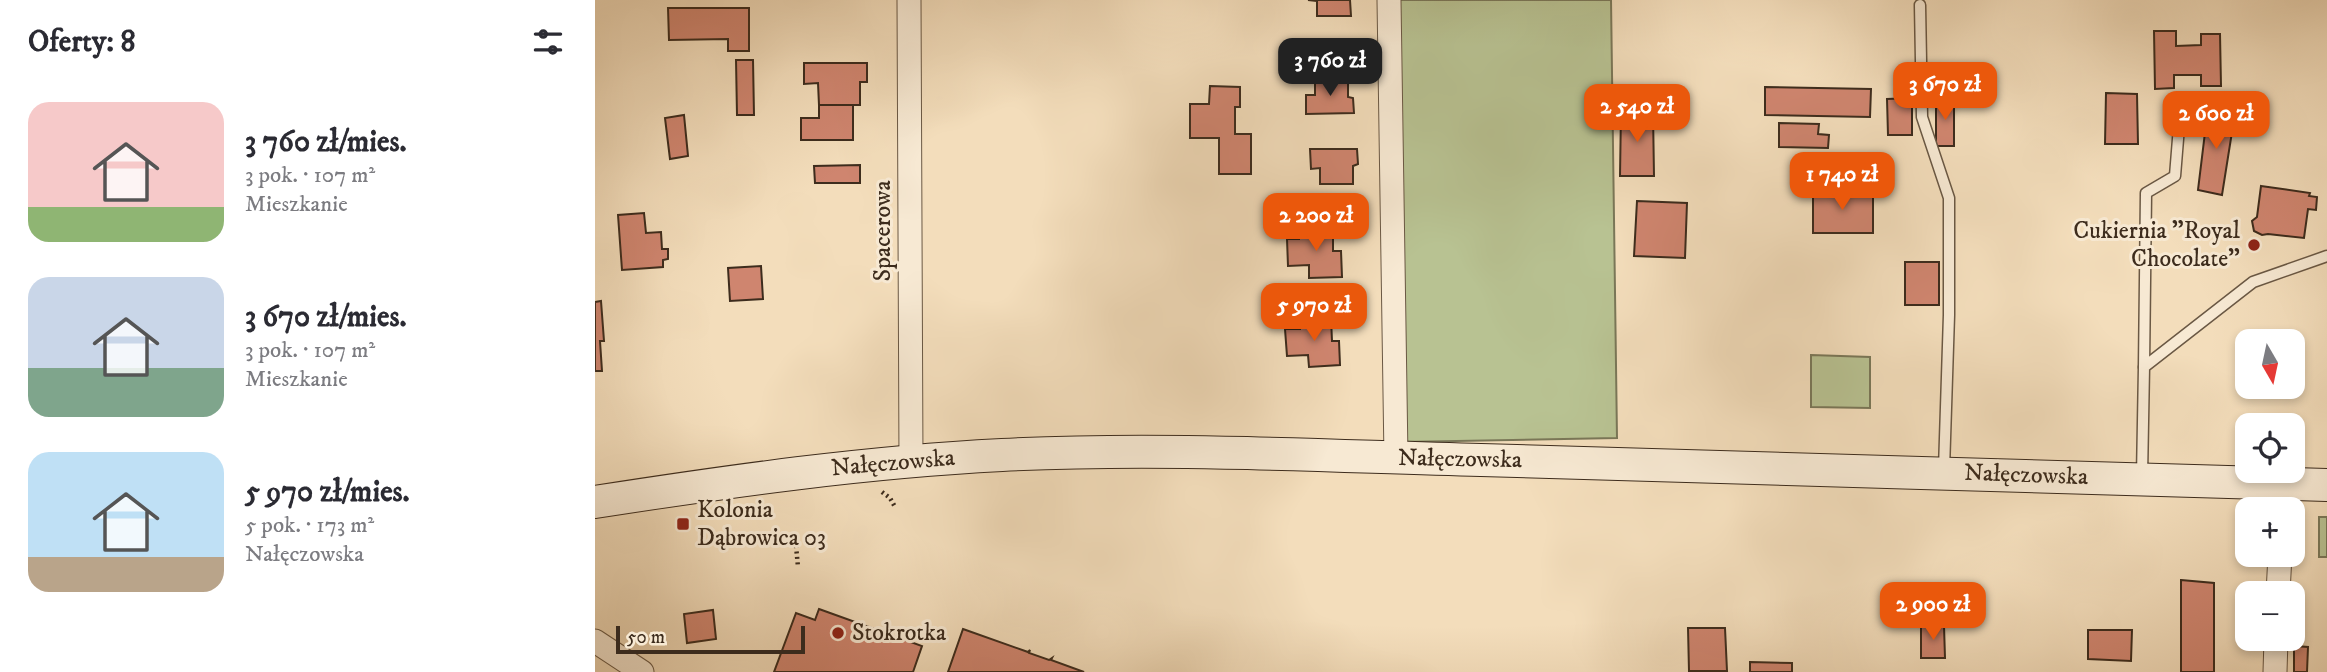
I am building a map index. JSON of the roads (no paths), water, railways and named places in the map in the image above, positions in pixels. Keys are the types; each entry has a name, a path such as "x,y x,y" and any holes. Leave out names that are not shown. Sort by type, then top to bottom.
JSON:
{"main road":[{"name":"Nałęczowska","path":"595,502 810,470 1061,452 1396,458 2142,479 2282,496 2327,485"}],"street":[{"name":"Spacerowa","path":"908,0 911,461"},
{"path":"1389,0 1396,458"},
{"path":"595,640 642,672"},
{"path":"2275,672 2276,651"}],"lane":[{"path":"1920,5 1922,117 1949,198 1949,315 1944,472"},
{"path":"2142,479 2146,193 2175,176 2181,102"},
{"path":"2144,367 2253,282 2327,256"}],"place":[{"name":"Cukiernia \"Royal Chocolate\"","path":"2254,245"},
{"name":"Kolonia Dąbrowica 03","path":"683,524"},
{"name":"Stokrotka","path":"838,633"}]}
